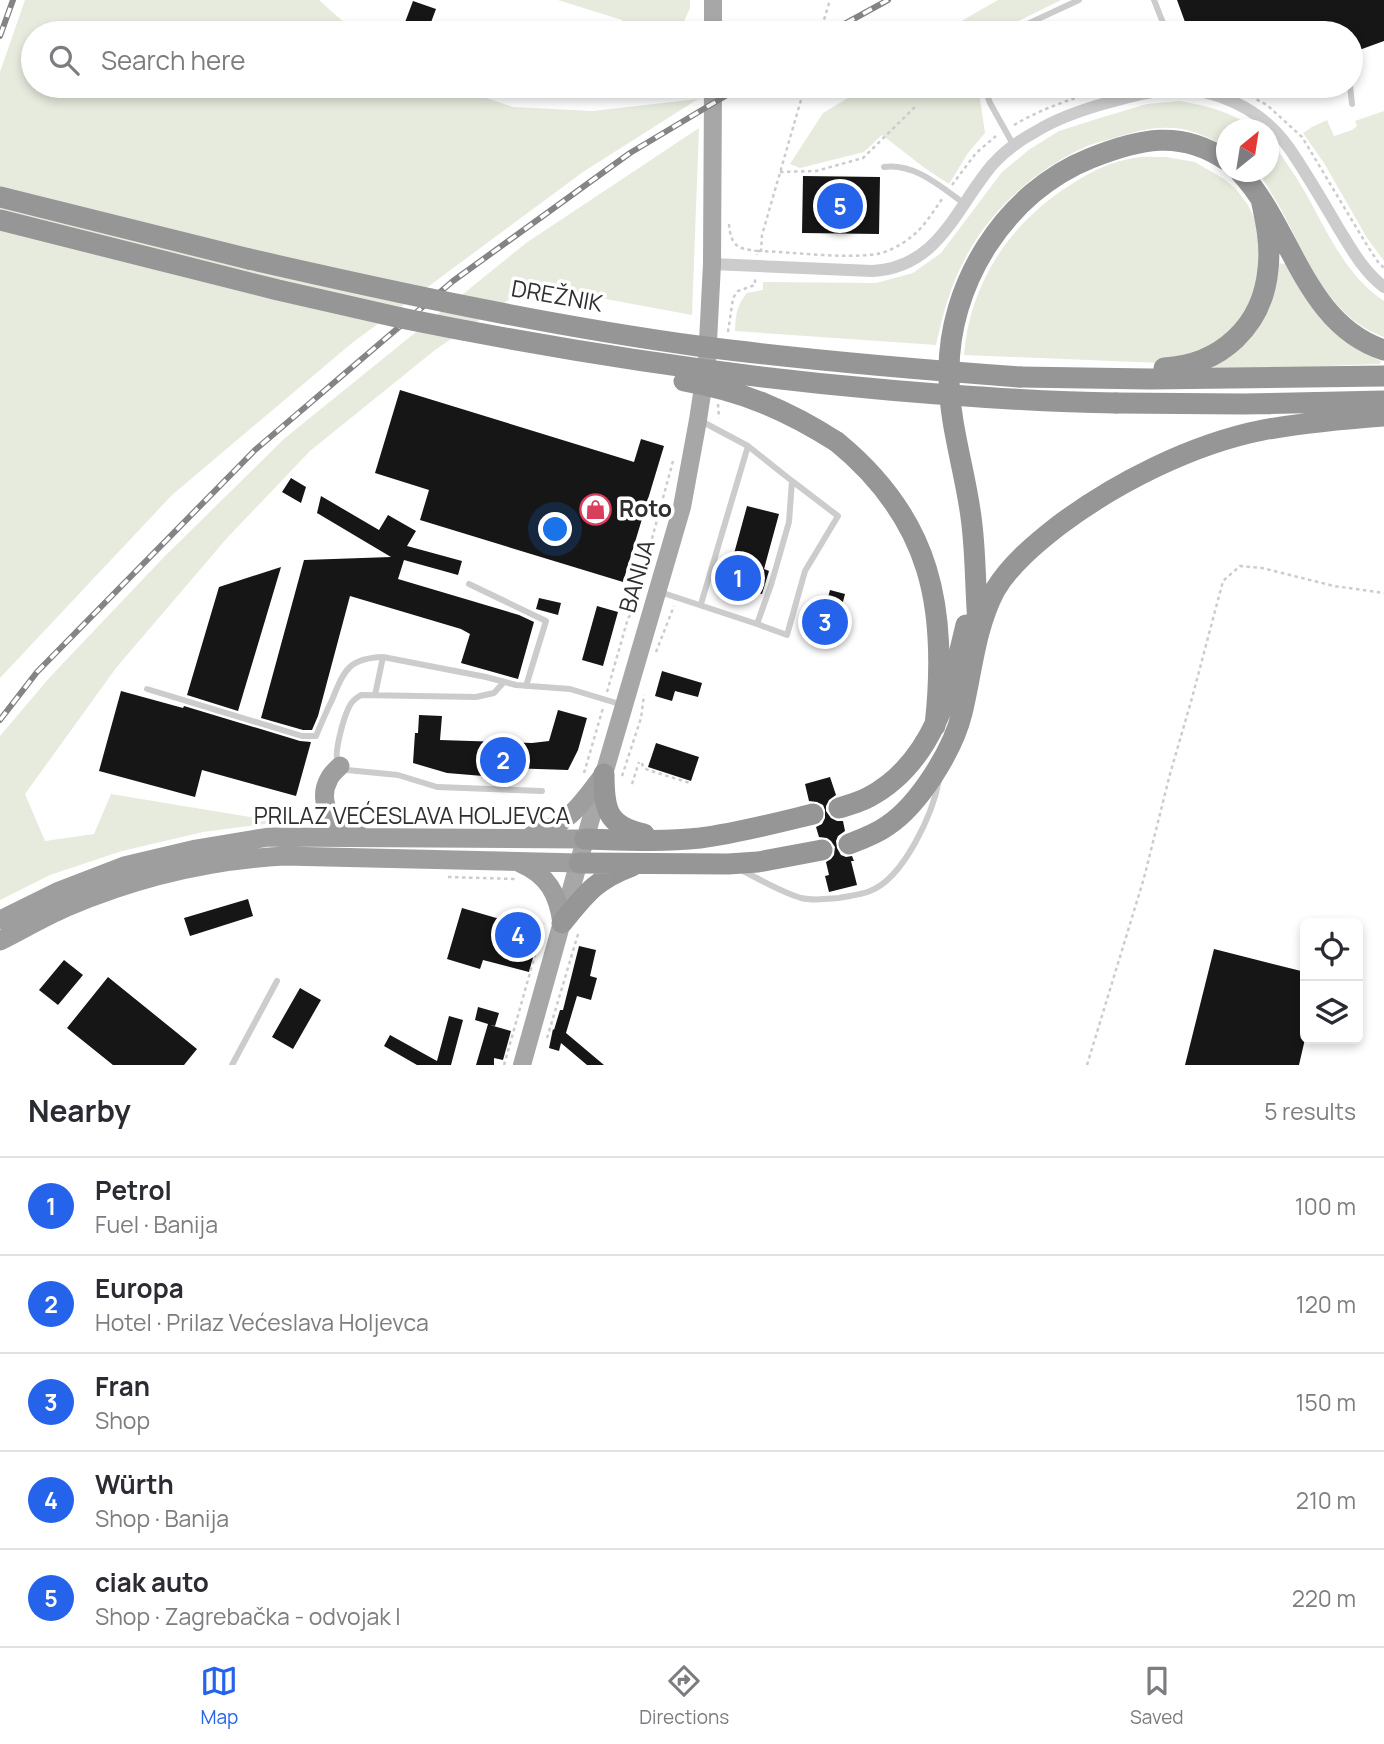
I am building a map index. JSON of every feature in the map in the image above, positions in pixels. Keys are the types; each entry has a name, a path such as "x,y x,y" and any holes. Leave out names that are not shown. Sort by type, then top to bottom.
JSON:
{"highway":[{"path":"978,635 971,514 953,425 948,375 950,347 959,306 971,276 996,232 1021,204 1048,181 1083,161 1149,140 1181,141 1216,153"},
{"path":"1248,182 1261,199 1306,281 1323,305 1340,324 1361,340 1384,350"},
{"name":"DREŽNIK","path":"0,197 212,250 476,309 740,351 911,369 1020,377 1240,379 1384,376"},
{"path":"1116,379 1133,368 1190,365 1231,344 1244,330 1257,313 1269,268 1269,244 1261,199"},
{"path":"0,220 341,305 568,350 700,370 1016,400 1244,404 1384,401"},
{"path":"568,350 596,365 693,382 743,395 811,425 857,459 881,484 912,532 925,562 938,635 938,700 935,726"},
{"path":"849,844 888,825 904,811 925,787 943,760 961,716 978,635 987,608 996,588 1039,541 1073,514 1116,487 1162,464 1210,445 1261,431 1384,416"},
{"path":"839,808 868,798 886,787 905,770 922,749 935,726 958,662 975,578"},
{"path":"340,766 328,780 325,804 332,818 339,824 365,838"},
{"path":"517,839 562,823 614,774"},
{"path":"614,774 604,796 612,819 626,829 670,840"},
{"path":"585,839 670,840 725,834 813,814"},
{"name":"PRILAZ VEĆESLAVA HOLJEVCA","path":"0,941 62,899 124,866 196,849 269,837 585,839"},
{"path":"579,863 728,864 758,862 822,850"},
{"name":"PRILAZ VEĆESLAVA HOLJEVCA","path":"0,920 62,899 200,867 257,857 579,863"},
{"path":"516,861 530,867 548,883 555,893 564,920"},
{"path":"564,920 595,884 615,872 640,863"}],"main road":[{"name":"BANIJA","path":"522,1065 585,839 614,774 625,705 682,507 707,361 712,264 713,98"}],"street":[{"path":"712,264 759,256 872,271 895,268 922,255 933,245 992,165 1014,146 1068,115 1124,98"},
{"path":"1223,98 1252,112 1281,137 1350,248 1364,268 1384,287"}],"lane":[{"path":"1034,21 1079,0"},
{"path":"1154,0 1162,21"},
{"path":"988,98 1014,146"},
{"path":"1351,98 1352,104"},
{"path":"884,167 908,169 965,204"},
{"path":"658,591 787,635 805,571 838,516 748,446 698,420"},
{"path":"701,604 748,446"},
{"path":"757,624 789,522 792,481"},
{"path":"469,584 546,621 526,686"},
{"path":"146,688 302,736 316,736 341,676 349,667 370,657 383,657 526,686 570,689 625,705"},
{"path":"375,695 383,657"},
{"path":"504,682 494,693 476,697 360,695 349,707 337,750 338,762 347,770 398,775 437,787 542,791"},
{"path":"728,864 802,898 819,900 872,891 888,879 915,843 936,793 943,760"},
{"path":"232,1065 277,981"}],"path":[{"path":"824,21 830,0"},
{"path":"759,256 762,235 802,98"},
{"path":"780,172 816,172 863,158 917,104"},
{"path":"1284,119 1301,137 1365,242 1384,268"},
{"path":"729,225 730,239 742,249 759,256 851,256 888,250 911,237 930,217 976,153 992,138"},
{"path":"646,575 647,557 673,461"},
{"path":"1087,1065 1144,878 1223,581 1240,566 1262,568 1334,586 1384,593"},
{"path":"607,691 628,618 637,606"},
{"path":"652,662 672,615"},
{"path":"614,774 641,718 644,695"},
{"path":"583,779 602,706"},
{"path":"632,784 639,762 649,765"},
{"path":"642,763 648,770 690,783"},
{"path":"442,877 523,880"},
{"path":"546,1039 574,943 564,920"},
{"path":"504,1065 564,920"}],"shaded area":[{"path":"25,0 319,0 343,21 21,21 21,98 486,98 513,107 593,111 698,99 583,172 352,343 172,495 0,678 0,72"},
{"path":"558,0 690,0 690,8 684,21 622,20"},
{"path":"998,0 1061,0 1018,21 961,21"},
{"path":"848,98 980,98 985,133 968,153 949,184 882,135 864,152 800,168 790,164 823,113"},
{"path":"1180,101 1210,108 1238,119 1216,119 1216,142 1188,130 1173,128 1131,133 1091,145 1032,179 1002,206 977,238 952,288 936,345 735,331 736,315 741,302 747,293 763,290 763,282 876,283 913,273 941,253 1002,172 1030,149 1059,131 1147,104"},
{"path":"1384,111 1384,261 1303,133 1327,120 1334,136 1352,130 1357,126 1355,121"},
{"path":"699,128 692,315 530,285 435,350 310,451 227,538 116,668 25,794 45,841 94,834 111,794 280,822 203,832 122,851 50,875 0,900 0,736 50,677 165,556 285,438 526,243"},
{"path":"1279,152 1348,265 1370,290 1384,301 1384,337 1363,327 1331,297 1318,279 1265,182 1279,182"},
{"path":"1138,157 1166,157 1195,162 1216,174 1216,182 1228,182 1248,205 1262,241 1257,296 1225,341 1160,363 964,355 975,302 998,255 1014,234 1052,197 1075,182 1118,161"},
{"path":"1278,263 1287,264 1313,310 1336,334 1381,361 1380,364 1199,371 1223,359"}],"building":[{"path":"1177,0 1384,0 1384,41 1363,49 1363,21 1185,21"},
{"path":"413,1 436,9 432,21 406,21"},
{"path":"803,176 880,177 879,234 802,233"},
{"path":"400,390 634,462 641,439 664,446 623,582 420,520 429,490 375,473"},
{"path":"291,478 306,487 301,503 282,492"},
{"path":"321,496 379,530 388,515 416,531 407,546 462,561 458,575 404,560 398,579 519,615 534,622 518,679 461,663 470,634 461,629 350,596 312,730 261,718 304,560 391,557 317,513"},
{"path":"747,506 779,514 764,569 769,571 762,594 718,582 724,558 732,561"},
{"path":"281,567 238,711 187,695 219,587"},
{"path":"830,590 845,594 839,617 824,612"},
{"path":"539,598 561,603 558,615 536,609"},
{"path":"597,606 618,612 603,666 582,660"},
{"path":"816,610 830,614 824,638 809,634"},
{"path":"662,671 702,683 698,697 675,691 672,701 655,696"},
{"path":"121,691 311,742 296,796 202,770 195,797 99,771"},
{"path":"558,710 587,718 578,750 568,770 506,768 505,774 495,777 447,773 413,763 419,715 442,716 440,740 532,743 549,741"},
{"path":"656,743 699,757 691,781 648,767"},
{"path":"830,777 836,795 829,800 826,811 831,818 843,821 845,831 838,836 837,848 841,855 852,856 857,885 829,892 825,876 829,875 826,862 834,855 835,847 827,838 819,837 816,827 822,824 825,810 823,805 809,801 805,784"},
{"path":"248,899 253,916 190,936 184,918"},
{"path":"462,908 531,928 526,944 536,947 529,972 483,960 480,969 447,959"},
{"path":"579,946 596,950 590,976 597,978 591,1000 577,996 566,1033 604,1065 587,1065 561,1043 559,1051 549,1048 560,1010 563,1010"},
{"path":"1214,949 1300,971 1300,1044 1304,1044 1299,1065 1185,1065"},
{"path":"64,960 83,975 58,1005 39,990"},
{"path":"108,977 197,1049 184,1065 113,1065 67,1028"},
{"path":"300,988 321,1000 293,1049 272,1037"},
{"path":"478,1007 499,1013 495,1026 490,1025 511,1031 503,1060 494,1058 494,1065 476,1065 488,1024 475,1020"},
{"path":"449,1016 463,1020 451,1065 417,1065 384,1046 390,1035 437,1061"}],"railway":[{"path":"0,36 13,0"},
{"path":"850,21 888,0"},
{"path":"0,720 37,672 255,450 453,281 630,153 722,98"}],"place":[{"name":"ciak auto","path":"840,206"},
{"name":"Roto","path":"596,509"},
{"name":"Petrol","path":"738,578"},
{"name":"Fran","path":"825,622"},
{"name":"Europa","path":"503,760"},
{"name":"Würth","path":"518,935"}]}
